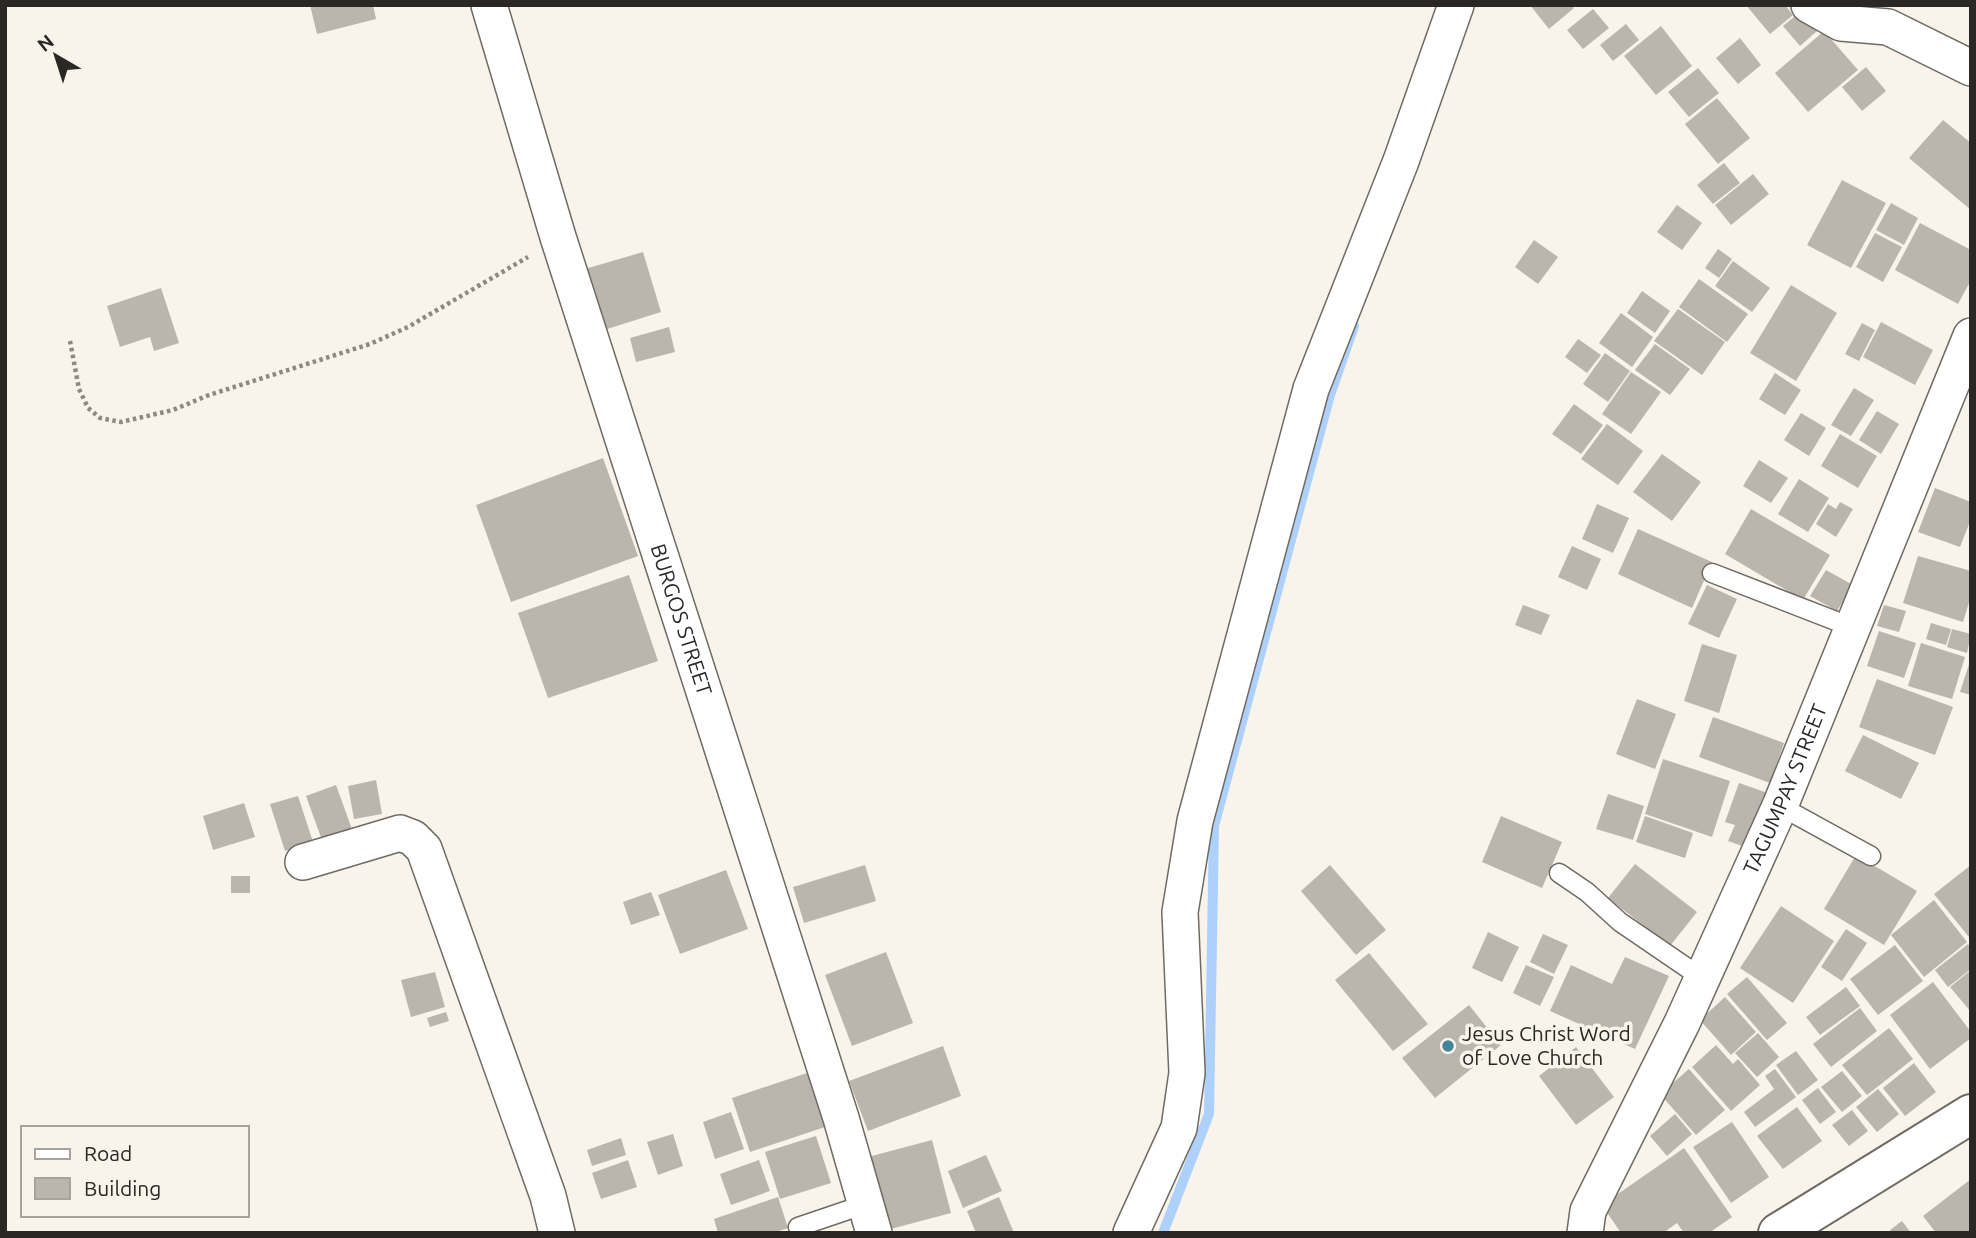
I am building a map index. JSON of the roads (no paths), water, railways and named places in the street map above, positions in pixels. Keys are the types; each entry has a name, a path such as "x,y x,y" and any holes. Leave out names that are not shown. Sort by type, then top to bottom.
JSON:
{"highway":[{"path":"1778,1233 1971,1114"}],"street":[{"name":"BURGOS STREET","path":"489,5 558,237 841,1118 869,1219"},
{"path":"1131,1233 1179,1128 1187,1073 1180,912 1195,821 1311,389 1401,162 1456,5"},
{"path":"1809,5 1841,23 1888,27 1971,68"},
{"name":"TAGUMPAY STREET","path":"1585,1233 1588,1211 1702,978 1780,806 1971,336"},
{"path":"303,863 400,833 413,838 424,849 548,1196 558,1233"}],"lane":[{"path":"1712,573 1854,628"},
{"path":"1780,806 1871,856"},
{"path":"1559,873 1587,892 1620,922 1702,978"},
{"path":"798,1227 869,1219"}],"waterway":[{"path":"1163,1233 1209,1114 1214,826 1330,395 1354,326"}],"place":[{"name":"Jesus Christ Word of Love Church","path":"1448,1046"}]}
